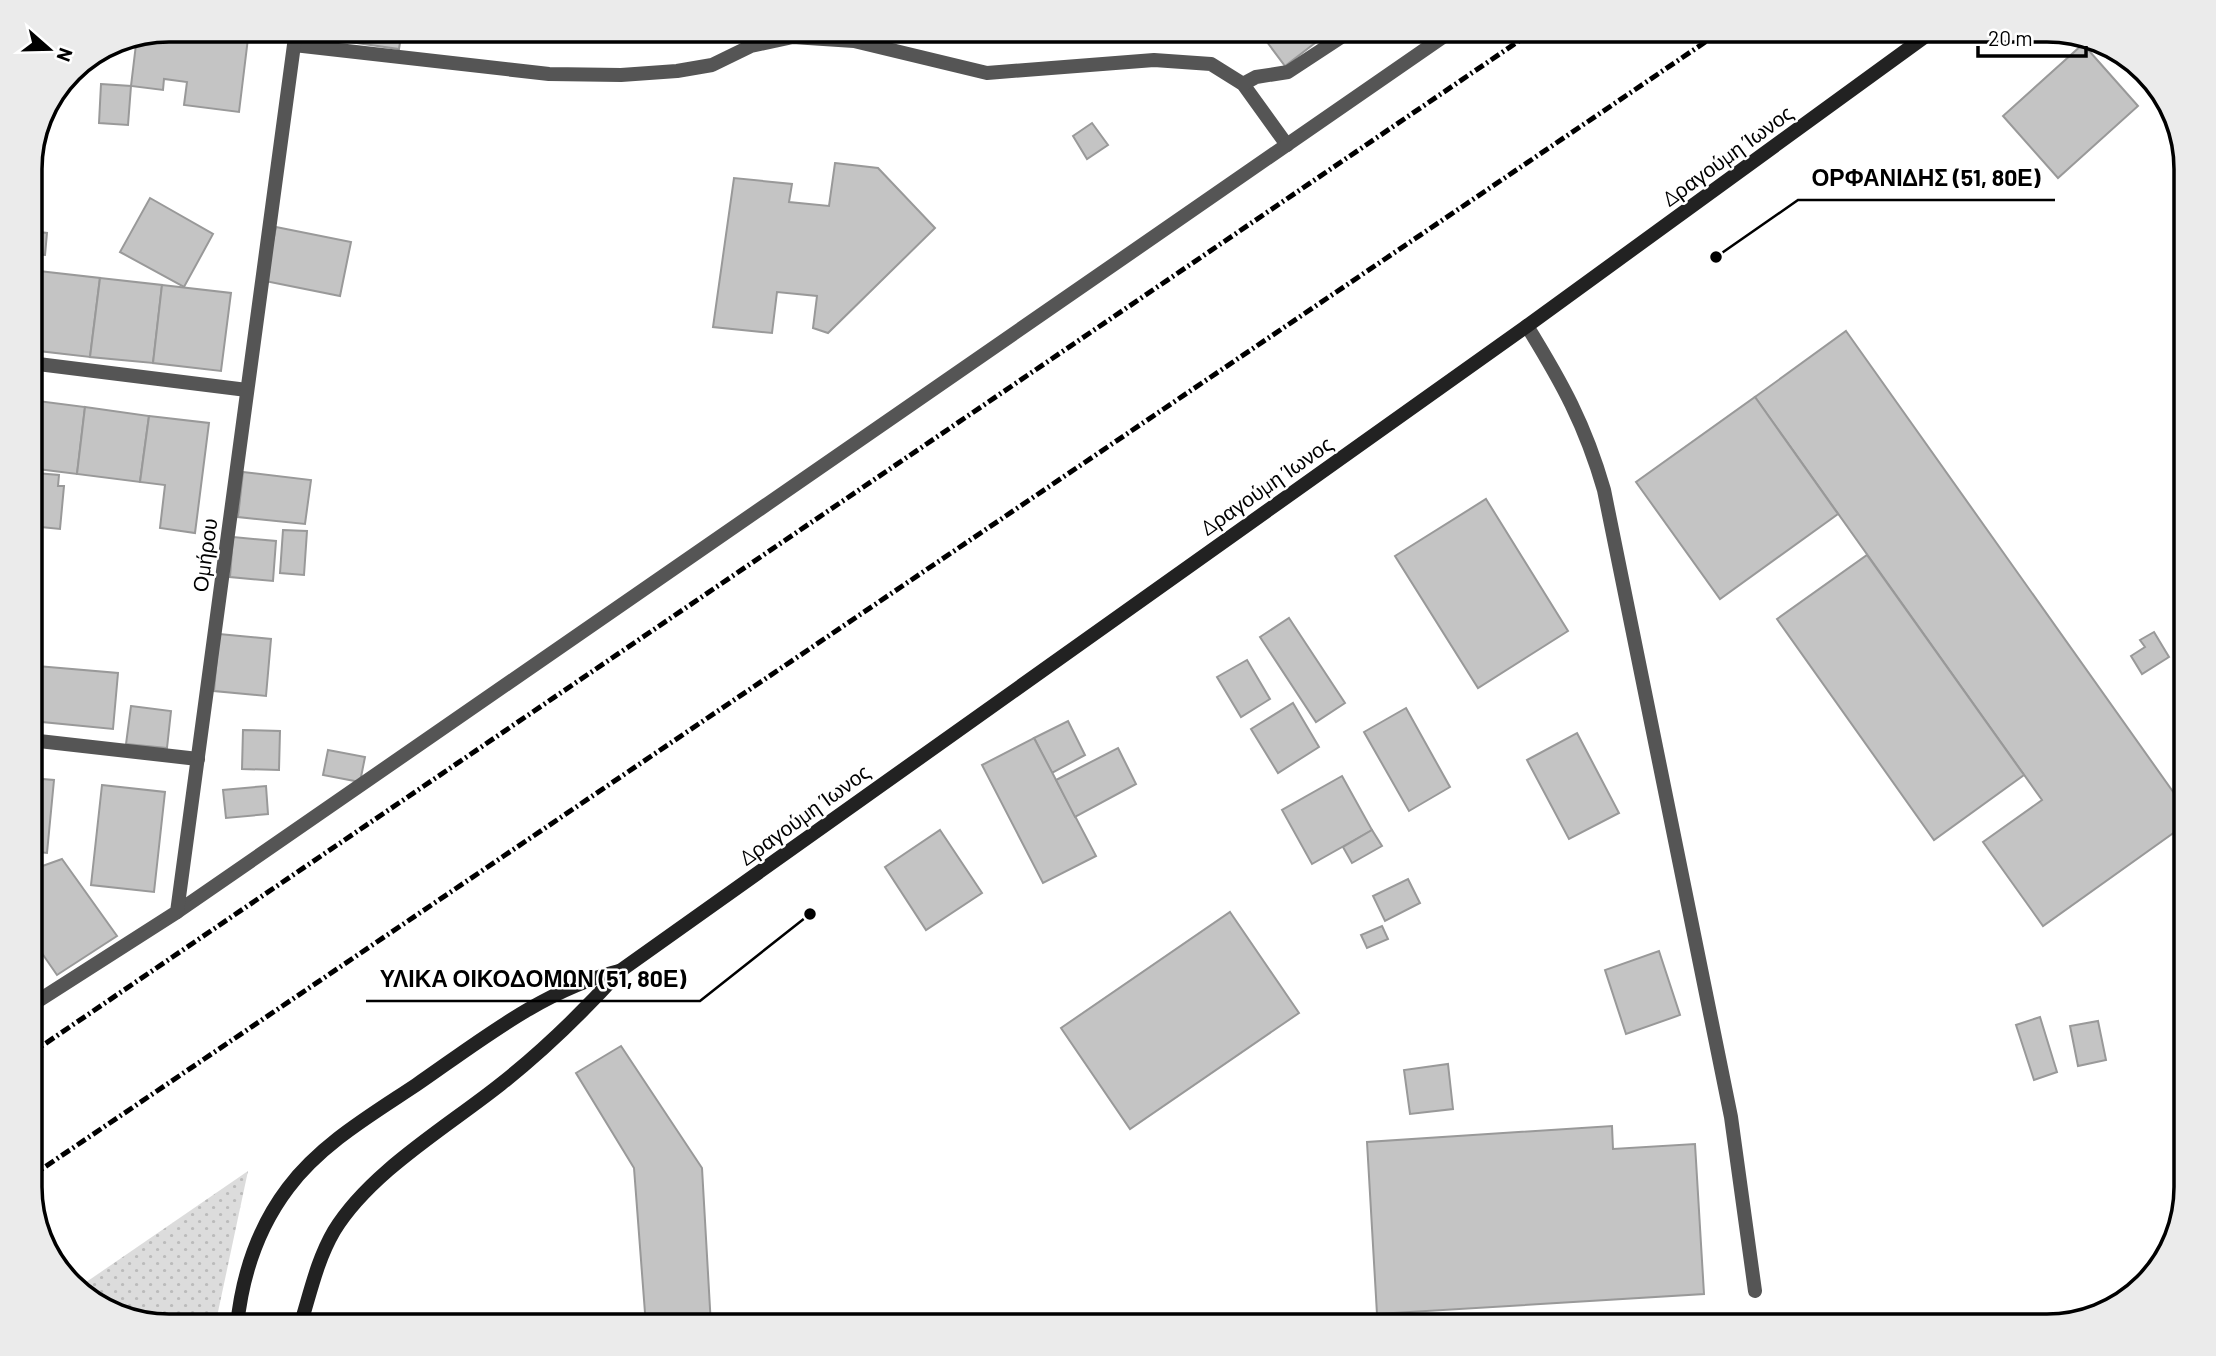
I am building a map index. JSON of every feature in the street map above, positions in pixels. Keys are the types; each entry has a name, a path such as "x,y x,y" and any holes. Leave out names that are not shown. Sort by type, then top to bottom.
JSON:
{"main road":[{"name":"Δραγούμη Ίωνος","path":"304,1314 316,1272 333,1232 353,1205 383,1176 575,1020 620,971 1527,326 1918,42"},
{"name":"Δραγούμη Ίωνος","path":"239,1314 252,1252 287,1189 315,1159 356,1126 539,1003 586,979 620,971"}],"street":[{"name":"Ομήρου","path":"177,912 294,42"},
{"path":"294,45 549,74 621,75 712,65 751,46 770,42"},
{"path":"858,42 987,73 1154,60 1211,64 1243,84 1287,145"},
{"path":"1243,84 1256,77 1287,72 1333,42"},
{"path":"42,998 177,912 1436,42"},
{"path":"1527,326 1571,398 1590,440 1604,489 1731,1117 1755,1291"},
{"path":"42,364 247,390"},
{"path":"42,741 198,759"}],"shaded area":[{"path":"248,1171 218,1314 169,1314 136,1310 106,1297 86,1283"}],"building":[{"path":"161,42 248,42 239,112 184,105 187,82 164,79 163,90 131,86 136,46"},
{"path":"349,42 400,42 399,49"},
{"path":"1267,42 1316,42 1285,66"},
{"path":"2081,46 2087,49 2138,106 2058,178 2003,116"},
{"path":"101,84 131,86 128,125 99,123"},
{"path":"1092,123 1108,145 1087,159 1073,136"},
{"path":"835,163 878,168 935,228 828,333 813,328 817,296 777,292 772,333 713,327 734,178 792,184 789,202 829,206"},
{"path":"150,198 213,234 184,287 120,252"},
{"path":"276,227 351,242 340,296 265,281"},
{"path":"42,232 47,233 45,255 42,255"},
{"path":"42,271 100,278 90,357 42,351"},
{"path":"100,278 162,285 153,363 90,357"},
{"path":"162,285 231,293 221,371 153,363"},
{"path":"1846,331 2174,793 2174,833 2043,926 1983,842 2042,800 1755,397"},
{"path":"1755,397 1838,514 1720,599 1636,482"},
{"path":"42,402 85,407 77,474 42,470"},
{"path":"85,407 149,416 140,482 77,474"},
{"path":"149,416 209,423 195,533 160,528 165,485 140,482"},
{"path":"243,472 311,480 305,524 238,517"},
{"path":"42,474 59,475 58,486 64,486 60,529 42,527"},
{"path":"1486,499 1568,631 1478,688 1395,556"},
{"path":"283,530 307,531 304,575 280,573"},
{"path":"233,537 276,541 273,581 230,577"},
{"path":"1867,555 2024,775 1934,840 1777,619"},
{"path":"1289,618 1345,703 1316,722 1260,637"},
{"path":"2154,632 2169,657 2142,674 2131,656 2145,647 2140,640"},
{"path":"219,634 271,639 266,696 214,691"},
{"path":"1247,660 1270,699 1241,717 1217,677"},
{"path":"42,666 118,673 113,729 42,722"},
{"path":"1293,703 1319,747 1278,773 1251,729"},
{"path":"131,706 171,711 167,748 126,744"},
{"path":"1406,708 1450,787 1409,811 1364,732"},
{"path":"1068,721 1085,755 1052,773 1034,738"},
{"path":"243,730 280,731 279,770 242,769"},
{"path":"1577,733 1619,813 1569,839 1527,760"},
{"path":"1034,738 1096,856 1043,883 982,765"},
{"path":"1118,748 1136,784 1075,817 1056,780"},
{"path":"328,750 365,757 360,782 323,775"},
{"path":"1342,776 1372,830 1312,864 1282,810"},
{"path":"42,779 54,780 47,853 42,852"},
{"path":"102,785 165,792 154,892 91,885"},
{"path":"266,786 268,814 226,818 223,790"},
{"path":"940,830 982,893 926,930 885,867"},
{"path":"1372,830 1382,846 1352,863 1343,847"},
{"path":"62,859 117,936 57,975 42,953 42,866"},
{"path":"1408,879 1420,903 1385,921 1373,896"},
{"path":"1230,912 1299,1013 1130,1129 1061,1028"},
{"path":"1382,926 1388,939 1367,948 1361,935"},
{"path":"1659,951 1680,1015 1626,1034 1605,970"},
{"path":"2040,1017 2057,1072 2034,1080 2016,1025"},
{"path":"2098,1021 2106,1060 2078,1066 2070,1026"},
{"path":"621,1046 702,1168 710,1314 645,1314 634,1168 576,1073"},
{"path":"1448,1064 1453,1109 1410,1114 1404,1070"},
{"path":"1612,1126 1613,1149 1695,1144 1704,1294 1377,1314 1367,1142"}],"railway":[{"path":"42,1046 1517,42"},
{"path":"42,1169 1705,42"}],"place":[{"name":"ΟΡΦΑΝΙΔΗΣ (51, 80Ε)","path":"1716,257"},
{"name":"ΥΛΙΚΑ ΟΙΚΟΔΟΜΩΝ (51, 80Ε)","path":"810,914"}]}
